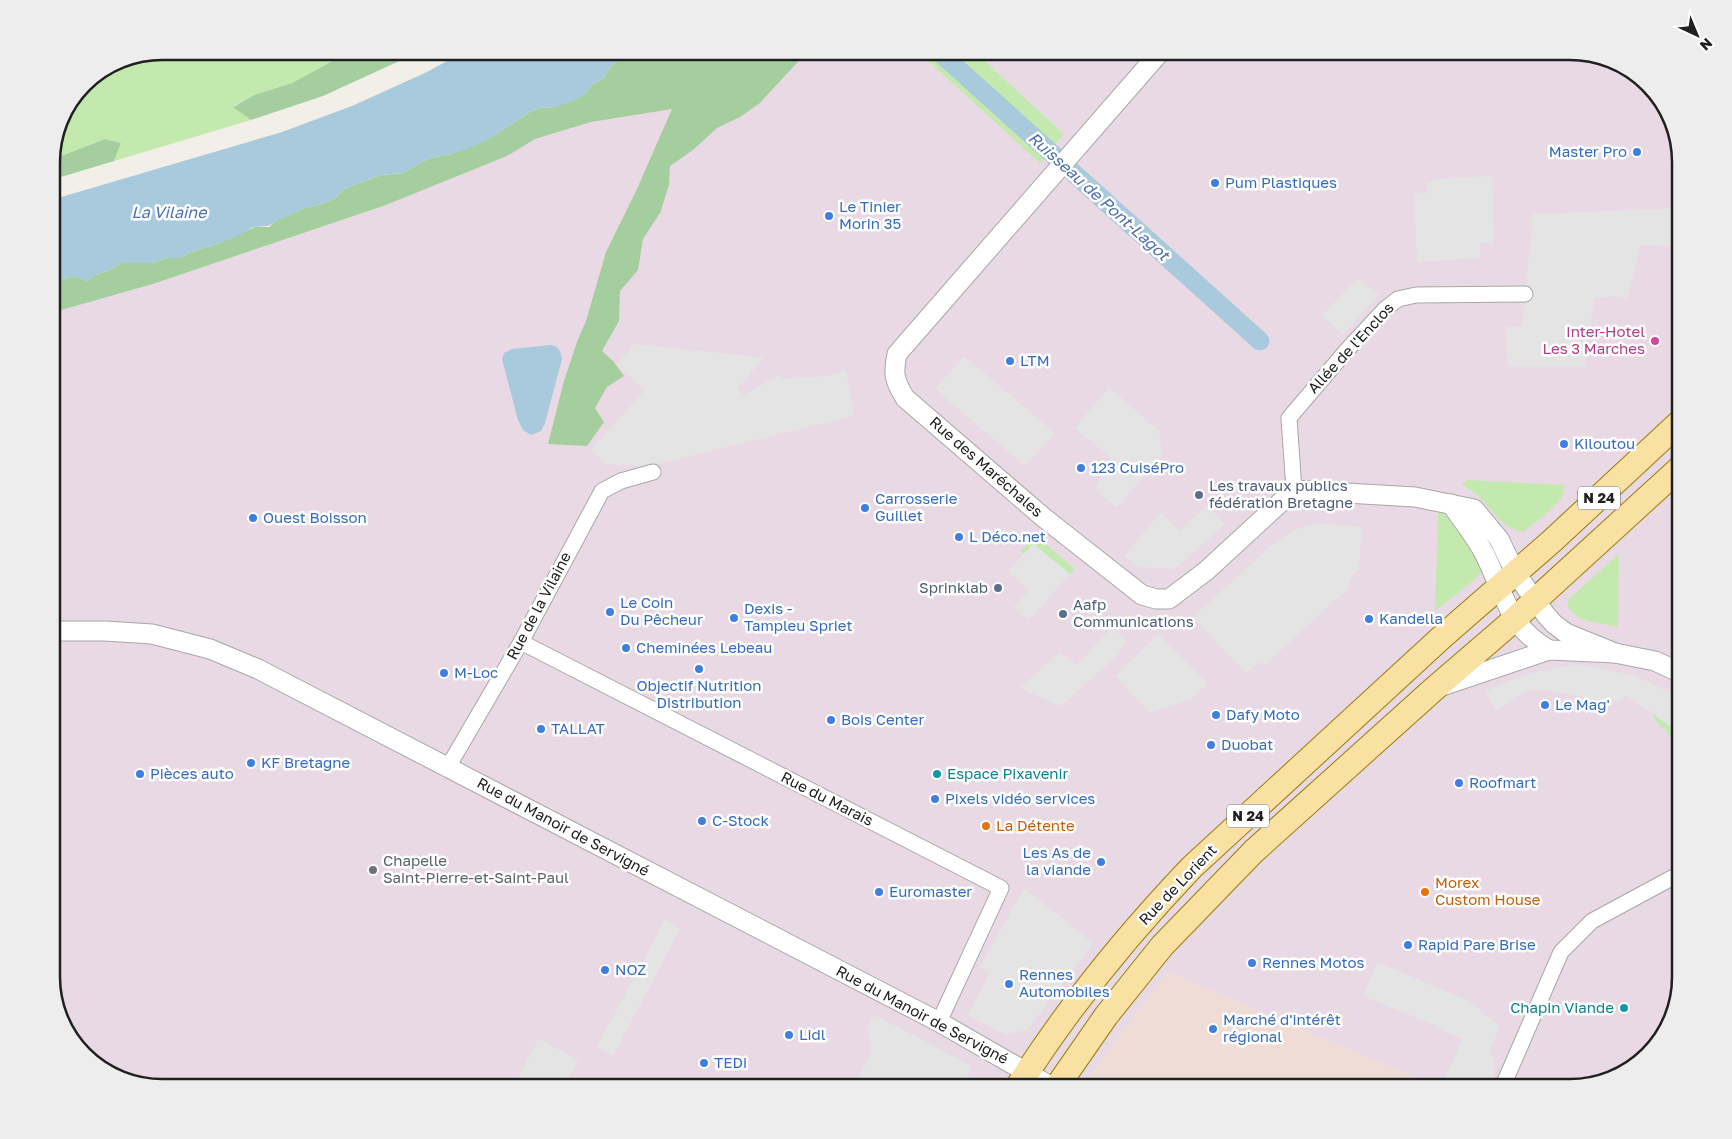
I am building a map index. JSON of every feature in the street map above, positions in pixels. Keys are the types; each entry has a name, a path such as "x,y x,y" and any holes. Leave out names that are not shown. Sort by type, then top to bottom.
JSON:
{"main road":[{"name":"Rue de Lorient","path":"1023,1079 1052,1036 1113,955 1192,867 1395,680 1508,581 1672,429"},
{"name":"Rue de Lorient","path":"1061,1079 1106,1016 1155,954 1254,851 1672,475"},
{"path":"1234,829 1254,851"}],"street":[{"name":"Rue des Maréchales","path":"1153,60 897,354 894,369 895,381 905,398 1103,566 1142,596 1156,600 1169,599 1206,571 1294,490"},
{"name":"Allée de l'Enclos","path":"1294,490 1289,418 1314,387 1385,309 1398,298 1416,295 1525,294"},
{"name":"Rue de la Vilaine","path":"448,766 521,642 602,491 621,481 653,472"},
{"path":"1294,490 1415,497 1474,509 1499,539 1514,619 1537,643 1550,650"},
{"path":"1508,581 1535,600 1559,629 1615,653"},
{"name":"Rue du Manoir de Servigné","path":"60,631 105,630 152,634 210,649 258,669 448,766 542,818 939,1022 1021,1079"},
{"name":"Rue du Marais","path":"521,642 1001,888 939,1022"},
{"path":"1434,689 1550,650 1615,653 1655,661 1672,669"},
{"path":"1506,1079 1561,952 1592,921 1672,878"}],"shaded area":[{"path":"800,60 927,60 1040,162 1064,134 984,60 1570,60 1596,63 1609,68 1627,77 1647,95 1655,105 1669,136 1672,162 1672,977 1669,1003 1664,1016 1655,1034 1637,1054 1627,1062 1609,1071 1583,1078 1418,1079 1168,972 1088,1079 162,1079 136,1076 123,1071 105,1062 90,1049 81,1039 68,1016 63,1003 60,984 60,310 153,284 386,205 507,156 534,139 591,122 687,97 760,103"},
{"path":"1492,176 1494,243 1480,243 1480,258 1417,262 1414,194 1428,193 1426,183 1448,178"},
{"path":"1672,208 1672,246 1641,245 1627,299 1611,296 1594,299 1585,366 1508,366 1505,327 1522,326 1533,214"},
{"path":"1358,278 1379,295 1343,335 1322,315"},
{"path":"634,344 762,358 737,389 744,395 779,375 784,379 828,376 846,370 854,416 649,466 606,464 591,450 645,390 617,365"},
{"path":"964,356 1055,433 1025,466 935,389"},
{"path":"1109,387 1159,431 1162,456 1116,508 1094,488 1115,462 1075,428"},
{"path":"1207,505 1225,524 1175,569 1137,567 1124,556 1161,512 1179,531"},
{"path":"1316,523 1362,527 1359,570 1353,574 1347,589 1265,665 1259,662 1246,673 1193,617 1273,544 1294,530"},
{"path":"1033,544 1070,574 1029,620 1013,608 1029,590 1008,571"},
{"path":"1111,628 1126,639 1119,654 1061,706 1020,688 1059,652 1077,665"},
{"path":"1158,634 1208,683 1192,699 1150,713 1115,676"},
{"path":"1569,666 1589,666 1631,675 1650,682 1672,695 1672,728 1626,695 1614,703 1547,690 1527,691 1497,711 1485,692 1531,673"},
{"path":"1024,888 1093,943 1028,1029 1006,1035 967,1015 990,973 980,967"},
{"path":"665,920 680,929 613,1056 597,1047"},
{"path":"1377,962 1471,1002 1500,1027 1490,1050 1496,1067 1491,1079 1445,1079 1462,1039 1437,1028 1437,1026 1363,996"},
{"name":"Marché d'intérêt régional","path":"1168,972 1418,1079 1088,1079"},
{"path":"874,1015 972,1066 966,1079 858,1079 872,1048 868,1026"},
{"path":"539,1038 578,1061 569,1079 518,1079"}],"green space":[{"path":"155,60 334,60 292,83 254,95 233,106 251,120 114,161 121,143 105,139 60,156 63,136 81,100 105,77 136,63"},
{"path":"334,60 401,60 323,96 251,120 233,107 254,95 292,83"},
{"path":"619,60 800,60 760,103 740,117 717,128 693,150 670,166 669,185 660,213 643,239 638,270 620,291 619,321 602,351 613,361 624,376 607,387 595,408 604,422 587,446 548,444 564,381 586,321 606,252 637,189 672,109 591,122 535,139 507,156 386,205 153,284 60,310 60,280 74,276 88,281 95,275 110,270 121,263 152,263 168,258 182,258 188,253 220,243 255,227 269,227 274,222 302,209 334,199 344,189 381,175 403,173 430,158 452,154 492,137 530,112 539,108 555,107 585,94 591,85 603,79 612,65"},
{"path":"927,60 984,60 1064,134 1040,163"},
{"path":"105,139 121,143 114,161 60,177 60,156"},
{"path":"1467,480 1565,485 1562,498 1545,515 1523,532 1509,527 1498,518 1479,497 1462,484"},
{"path":"1438,512 1453,521 1460,528 1476,553 1482,570 1474,580 1435,611"},
{"path":"1035,535 1075,569 1070,574 1034,544 1024,554 1021,551"},
{"path":"1619,554 1618,627 1589,621 1576,615 1567,605 1569,599"},
{"path":"1655,715 1672,728 1672,740 1664,728 1662,729 1653,716"}],"water":[{"name":"La Vilaine","path":"449,60 619,60 612,65 603,79 591,85 585,94 573,101 555,107 539,108 530,112 475,146 452,154 430,158 403,173 381,175 344,189 334,199 325,203 302,209 267,226 253,227 238,236 188,253 182,258 168,258 152,263 121,263 110,270 95,275 88,281 74,276 60,280 60,197 282,132 352,106 427,72"},
{"path":"551,345 559,350 562,359 545,423 541,431 531,435 523,430 518,420 502,359 504,353 512,349"}],"waterway":[{"name":"Ruisseau de Pont-Lagot","path":"948,60 1260,341"}],"place":[{"name":"Master Pro","path":"1637,152"},
{"name":"Pum Plastiques","path":"1215,183"},
{"name":"Le Tinier Morin 35","path":"829,216"},
{"name":"Inter-Hotel Les 3 Marches","path":"1655,341"},
{"name":"LTM","path":"1010,361"},
{"name":"Kiloutou","path":"1564,444"},
{"name":"123 CuiséPro","path":"1081,468"},
{"name":"Les travaux publics fédération Bretagne","path":"1199,495"},
{"name":"Carrosserie Guillet","path":"865,508"},
{"name":"Ouest Boisson","path":"253,518"},
{"name":"L Déco.net","path":"959,537"},
{"name":"Sprinklab","path":"998,588"},
{"name":"Le Coin Du Pêcheur","path":"610,612"},
{"name":"Aafp Communications","path":"1063,614"},
{"name":"Dexis - Tampleu Spriet","path":"734,618"},
{"name":"Kandella","path":"1369,619"},
{"name":"Cheminées Lebeau","path":"626,648"},
{"name":"Objectif Nutrition Distribution","path":"699,669"},
{"name":"M-Loc","path":"444,673"},
{"name":"Le Mag'","path":"1545,705"},
{"name":"Dafy Moto","path":"1216,715"},
{"name":"Bois Center","path":"831,720"},
{"name":"TALLAT","path":"541,729"},
{"name":"Duobat","path":"1211,745"},
{"name":"KF Bretagne","path":"251,763"},
{"name":"Pièces auto","path":"140,774"},
{"name":"Espace Pixavenir","path":"937,774"},
{"name":"Roofmart","path":"1459,783"},
{"name":"Pixels vidéo services","path":"935,799"},
{"name":"C-Stock","path":"702,821"},
{"name":"La Détente","path":"986,826"},
{"name":"Les As de la viande","path":"1101,862"},
{"name":"Chapelle Saint-Pierre-et-Saint-Paul","path":"373,870"},
{"name":"Euromaster","path":"879,892"},
{"name":"Morex Custom House","path":"1425,892"},
{"name":"Rapid Pare Brise","path":"1408,945"},
{"name":"Rennes Motos","path":"1252,963"},
{"name":"NOZ","path":"605,970"},
{"name":"Rennes Automobiles","path":"1009,984"},
{"name":"Chapin Viande","path":"1624,1008"},
{"name":"Marché d'intérêt régional","path":"1213,1029"},
{"name":"Lidl","path":"789,1035"},
{"name":"TEDi","path":"704,1063"}]}
